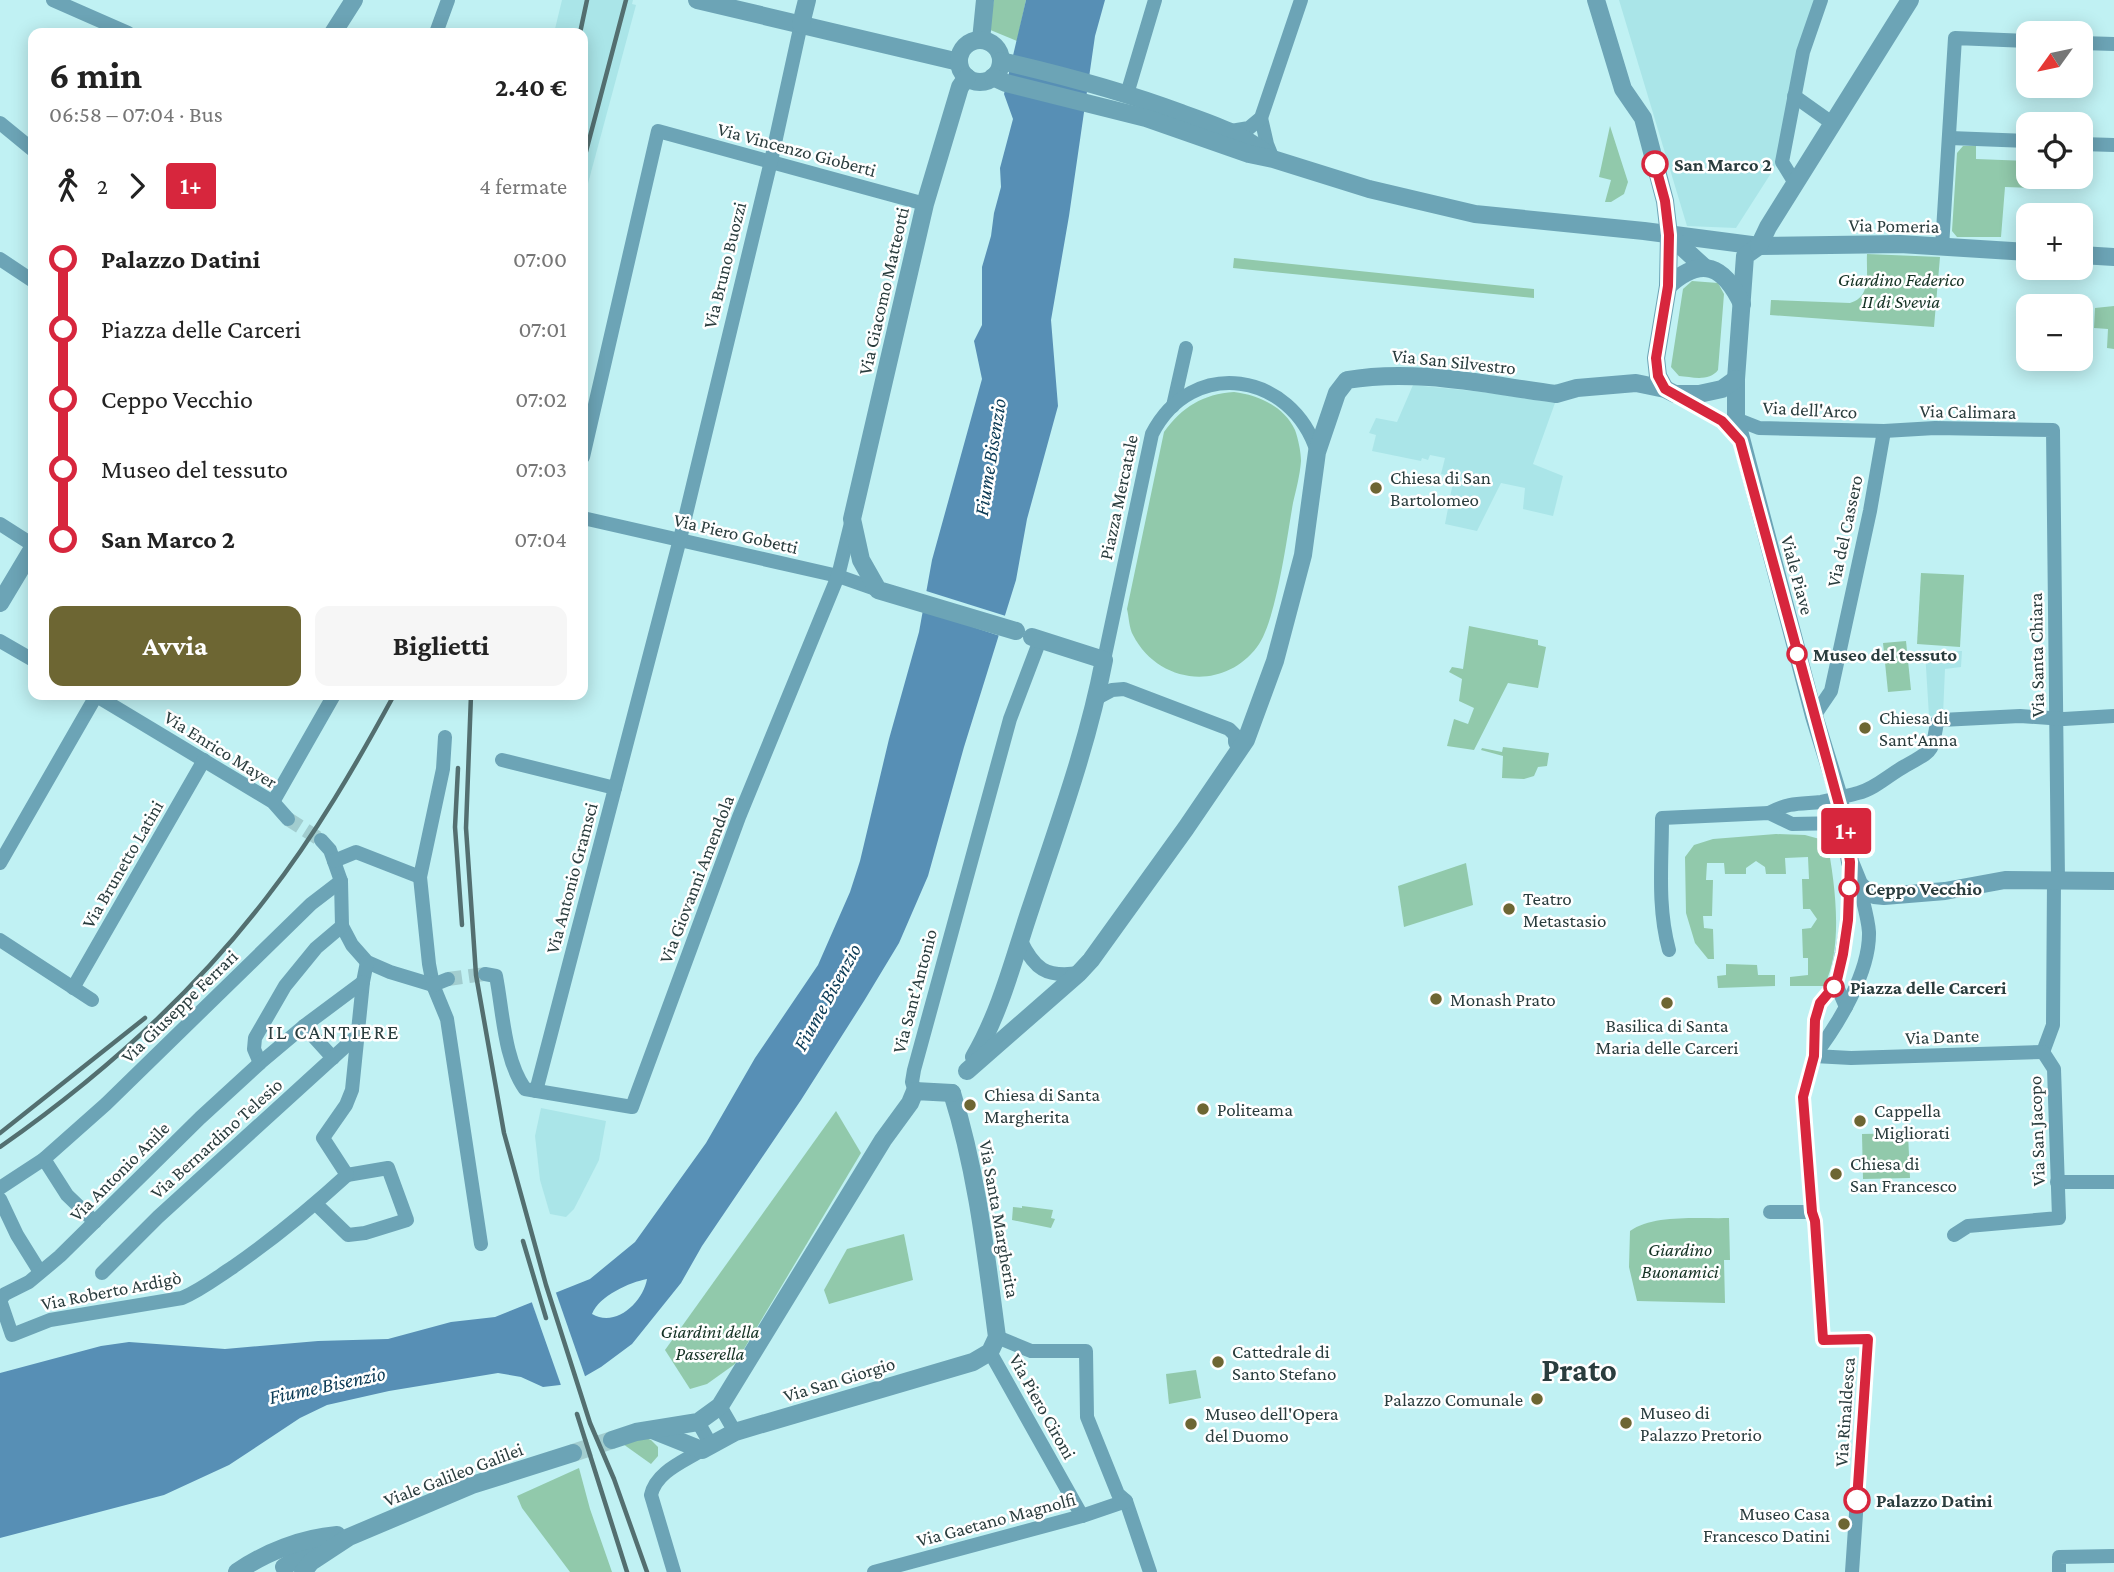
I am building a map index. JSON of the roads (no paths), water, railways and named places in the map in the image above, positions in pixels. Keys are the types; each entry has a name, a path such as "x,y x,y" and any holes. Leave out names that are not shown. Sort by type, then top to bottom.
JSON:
{"street":[{"path":"53,0 117,28"},
{"path":"336,28 354,0"},
{"path":"438,28 448,0"},
{"path":"697,0 801,24 963,69 977,82 1002,71 1118,91 1231,131 1255,144 1273,159"},
{"name":"Via Bruno Buozzi","path":"680,539 807,0"},
{"path":"985,0 981,40 997,50 1002,71"},
{"path":"1118,91 1155,0"},
{"path":"1231,131 1249,128 1261,118 1301,0"},
{"path":"1596,0 1623,89 1643,118 1665,201 1669,235 1668,286 1656,358 1658,376 1665,389 1675,394 1723,390 1737,379 1745,256 1759,246 1795,183 1910,0"},
{"path":"1795,183 1782,162 1803,52 1821,0"},
{"path":"1942,247 1955,38 2016,41"},
{"name":"Via Giacomo Matteotti","path":"838,576 925,204 960,87 963,69 960,55 968,44 981,40"},
{"path":"2093,43 2114,44"},
{"path":"1002,71 1249,155 1273,159"},
{"path":"1794,96 1832,123"},
{"path":"1261,118 1273,159"},
{"path":"0,122 28,146"},
{"name":"Via Vincenzo Gioberti","path":"588,435 658,131 925,204"},
{"path":"1950,138 2016,141"},
{"path":"2093,144 2114,145"},
{"name":"Via Pomeria","path":"1273,159 1369,189 1475,214 1759,246 1900,244 2016,251"},
{"path":"1669,235 1705,268"},
{"path":"2093,256 2114,257"},
{"path":"0,259 28,278"},
{"path":"1668,286 1685,271 1705,268 1721,272 1736,291 1743,306"},
{"path":"1173,406 1186,348"},
{"name":"Via San Silvestro","path":"1347,380 1377,375 1417,376 1556,394 1577,388 1636,383 1665,389"},
{"name":"Viale Piave","path":"1737,379 1736,419 1844,823 1850,862 1848,920 1836,984"},
{"name":"Piazza Mercatale","path":"967,1071 1079,973 1186,828 1246,740 1275,661 1308,555 1317,453 1338,393 1347,380"},
{"name":"Piazza Mercatale","path":"952,1093 987,1035 1073,780 1097,698 1152,434 1161,418 1173,406 1198,390 1230,382 1267,390 1292,408 1304,423 1317,453"},
{"name":"Via dell'Arco","path":"1736,419 1759,428 1884,431"},
{"name":"Via Calimara","path":"1884,431 1935,428 2053,430"},
{"name":"Via Santa Chiara","path":"2053,430 2056,880"},
{"name":"Via del Cassero","path":"1814,716 1831,691 1870,511 1884,431"},
{"name":"Via Piero Gobetti","path":"588,519 838,576 878,590"},
{"name":"Via Giacomo Matteotti","path":"852,519 860,560 878,590"},
{"path":"0,524 28,544"},
{"name":"Via Antonio Gramsci","path":"536,1091 680,539"},
{"path":"0,603 28,555"},
{"name":"Via Giovanni Amendola","path":"536,1091 632,1107 738,817 838,576"},
{"path":"878,590 1104,660"},
{"name":"Via Sant'Antonio","path":"720,1406 915,1091 912,1082 914,1070 1010,719 1029,636"},
{"path":"0,641 28,657"},
{"path":"1097,698 1111,690 1124,689 1229,729 1235,735 1235,742 1240,750"},
{"path":"0,863 93,700"},
{"name":"Via Enrico Mayer","path":"104,700 273,802 288,819"},
{"path":"273,802 331,700"},
{"path":"1669,950 1663,928 1660,889 1662,818 1769,813 1798,802 1822,802 1862,793 1905,765 1925,756 1932,748 1937,722 1941,720 2020,716 2114,716"},
{"path":"444,737 443,769 420,877 429,964 433,985 447,1019 481,1244"},
{"name":"Via Brunetto Latini","path":"73,988 204,760"},
{"path":"502,760 615,788"},
{"path":"1769,813 1791,824 1844,823"},
{"path":"321,840 330,850 341,881 342,926 352,945 367,962 433,985 448,979"},
{"path":"334,861 356,852 420,877"},
{"name":"Viale Piave","path":"1814,1056 1836,1028 1854,991 1869,933 1859,884 1850,862"},
{"path":"1859,884 1874,895 1884,895 1945,891 2005,880 2114,881"},
{"name":"Via San Jacopo","path":"1954,1235 1968,1226 2059,1217 2054,1069 2043,1052 2053,1025 2056,880"},
{"name":"Via Giuseppe Ferrari","path":"0,1188 44,1159 106,1104 311,904 341,881"},
{"path":"260,1063 254,1049 255,1038 285,986 316,948 342,926"},
{"path":"1020,939 1027,954 1048,973 1060,976 1079,973"},
{"path":"0,940 92,1000"},
{"path":"316,1204 348,1235 365,1233 407,1220 388,1168 347,1175 323,1138 346,1105 352,1090 367,962"},
{"path":"485,974 496,976 516,1076 525,1089 536,1091"},
{"name":"Via Antonio Anile","path":"12,1335 0,1300 5,1294 29,1282 60,1256 260,1063 363,982"},
{"path":"1770,1212 1814,1216 1803,1097 1814,1056 1815,1020 1820,1003 1836,984 1846,1007"},
{"path":"304,1026 333,1058"},
{"name":"Via Bernardino Telesio","path":"102,1273 158,1217 359,1034"},
{"name":"Via Dante","path":"1814,1056 2043,1052"},
{"path":"915,1091 952,1093"},
{"name":"Via Santa Margherita","path":"952,1093 967,1146 983,1233 994,1344"},
{"path":"44,1159 68,1195 95,1222"},
{"name":"Via Roberto Ardigò","path":"12,1335 50,1320 145,1306 182,1298 199,1291 263,1246 316,1204 347,1175"},
{"path":"2057,1182 2114,1182"},
{"path":"0,1199 40,1272"},
{"name":"Via Rinaldesca","path":"1814,1216 1823,1340 1868,1339 1853,1572"},
{"path":"994,1344 1031,1350 1086,1351 1087,1417 1118,1494 1126,1501 1150,1572"},
{"name":"Via San Giorgio","path":"706,1447 735,1432 974,1362 994,1344"},
{"name":"Via Piero Cironi","path":"994,1344 1082,1516"},
{"path":"611,1440 636,1432 698,1422 720,1406 735,1432"},
{"path":"698,1422 706,1447"},
{"path":"652,1430 706,1447"},
{"path":"674,1572 651,1495 653,1485 660,1476 706,1447"},
{"name":"Viale Galileo Galilei","path":"343,1536 472,1485 573,1453"},
{"name":"Via Gaetano Magnolfi","path":"874,1572 1082,1516 1126,1501"},
{"path":"237,1572 267,1554 318,1536 343,1536"},
{"path":"260,1572 271,1565 287,1570 343,1536"},
{"path":"303,1572 343,1536"},
{"path":"2059,1565 2114,1556"}],"water":[{"name":"Fiume Bisenzio","path":"1026,0 1105,0 1095,36 1051,320 1058,406 1027,519 1016,580 964,747 928,876 899,943 801,1100 702,1246 681,1283 632,1344 582,1378 543,1387 521,1377 498,1373 389,1391 327,1405 300,1418 229,1465 164,1495 0,1538 0,1373 101,1346 129,1342 225,1349 318,1341 388,1339 451,1322 495,1317 590,1279 635,1242 706,1143 755,1058 818,965 850,892 860,861 889,739 919,632 932,560 982,379 974,341 982,325 982,267 1001,187 1000,168 1013,119 1004,94","holes":["647,1279 634,1304 619,1315 610,1318 592,1314 601,1301 624,1287"]}],"tunnel":[{"path":"288,819 321,840"},
{"path":"448,979 485,974"},
{"path":"573,1453 612,1440"}],"railway":[{"path":"581,28 587,0"},
{"path":"588,144 626,0"},
{"path":"0,1147 109,1063 176,1000 238,933 319,824 391,700"},
{"path":"471,700 466,828 476,975 504,1133 546,1285 590,1423 614,1479 647,1572"},
{"path":"458,768 455,827 462,925"},
{"path":"0,1133 145,1018"},
{"path":"523,1241 546,1318"},
{"path":"577,1414 627,1572"}],"place":[{"name":"San Marco 2","path":"1655,164"},
{"name":"Chiesa di San Bartolomeo","path":"1376,488"},
{"name":"Museo del tessuto","path":"1797,654"},
{"name":"Chiesa di Sant'Anna","path":"1865,728"},
{"name":"Ceppo Vecchio","path":"1849,888"},
{"name":"Teatro Metastasio","path":"1509,909"},
{"name":"Piazza delle Carceri","path":"1834,987"},
{"name":"Monash Prato","path":"1436,999"},
{"name":"Basilica di Santa Maria delle Carceri","path":"1667,1003"},
{"name":"Chiesa di Santa Margherita","path":"970,1105"},
{"name":"Politeama","path":"1203,1109"},
{"name":"Cappella Migliorati","path":"1860,1121"},
{"name":"Chiesa di San Francesco","path":"1836,1174"},
{"name":"Cattedrale di Santo Stefano","path":"1218,1362"},
{"name":"Palazzo Comunale","path":"1537,1399"},
{"name":"Museo di Palazzo Pretorio","path":"1626,1423"},
{"name":"Museo dell'Opera del Duomo","path":"1191,1424"},
{"name":"Palazzo Datini","path":"1857,1500"},
{"name":"Museo Casa Francesco Datini","path":"1844,1524"}],"district":[{"name":"IL CANTIERE","path":"334,1032"},
{"name":"Prato","path":"1579,1369"}],"park label":[{"name":"Giardino Federico II di Svevia","path":"1901,290"},
{"name":"Giardino Buonamici","path":"1680,1260"},
{"name":"Giardini della Passerella","path":"710,1342"}]}
